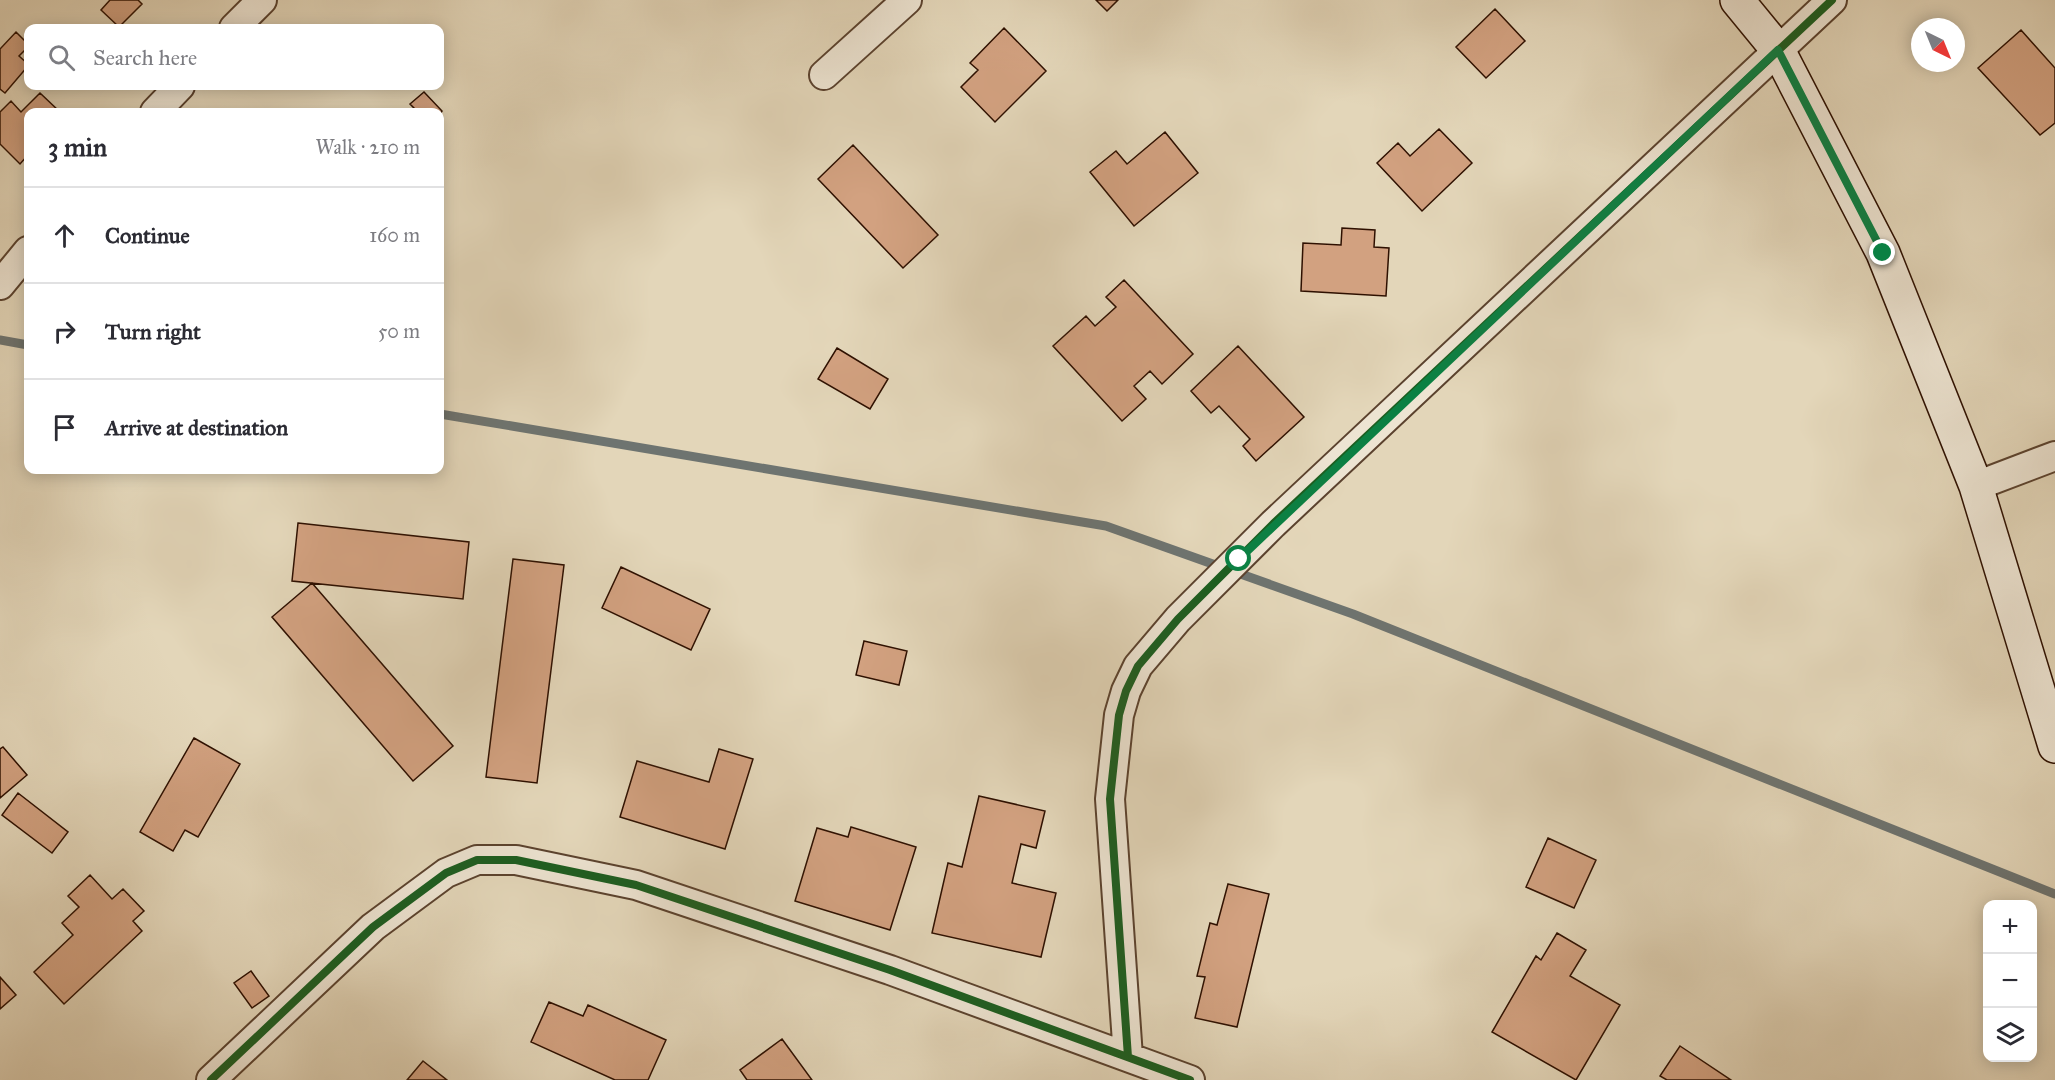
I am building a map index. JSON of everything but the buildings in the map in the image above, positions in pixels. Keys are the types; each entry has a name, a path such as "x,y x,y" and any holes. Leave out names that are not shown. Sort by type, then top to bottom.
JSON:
{"main road":[{"path":"1737,0 1778,50 1883,253 1976,486 2055,746"}],"street":[{"path":"238,24 262,0"},
{"path":"824,75 907,0"},
{"path":"1128,1057 1110,799 1119,716 1126,691 1138,666 1178,619 1239,559 1832,0"},
{"path":"159,108 176,90"},
{"path":"0,285 16,259"},
{"path":"1976,486 2055,456"},
{"path":"211,1080 373,927 446,873 477,860 516,860 636,885 890,970 1190,1080"}],"waterway":[{"path":"0,340 24,344"},
{"path":"444,415 1106,526 1353,614 2055,894"}],"cycle path":[{"path":"1128,1057 1110,799 1119,715 1126,691 1138,666 1178,619 1273,524 1832,0"},
{"path":"211,1080 373,927 446,873 477,860 516,860 636,885 890,970 1190,1080"}],"route":[{"path":"1239,559 1273,524 1778,50 1883,253"}]}
